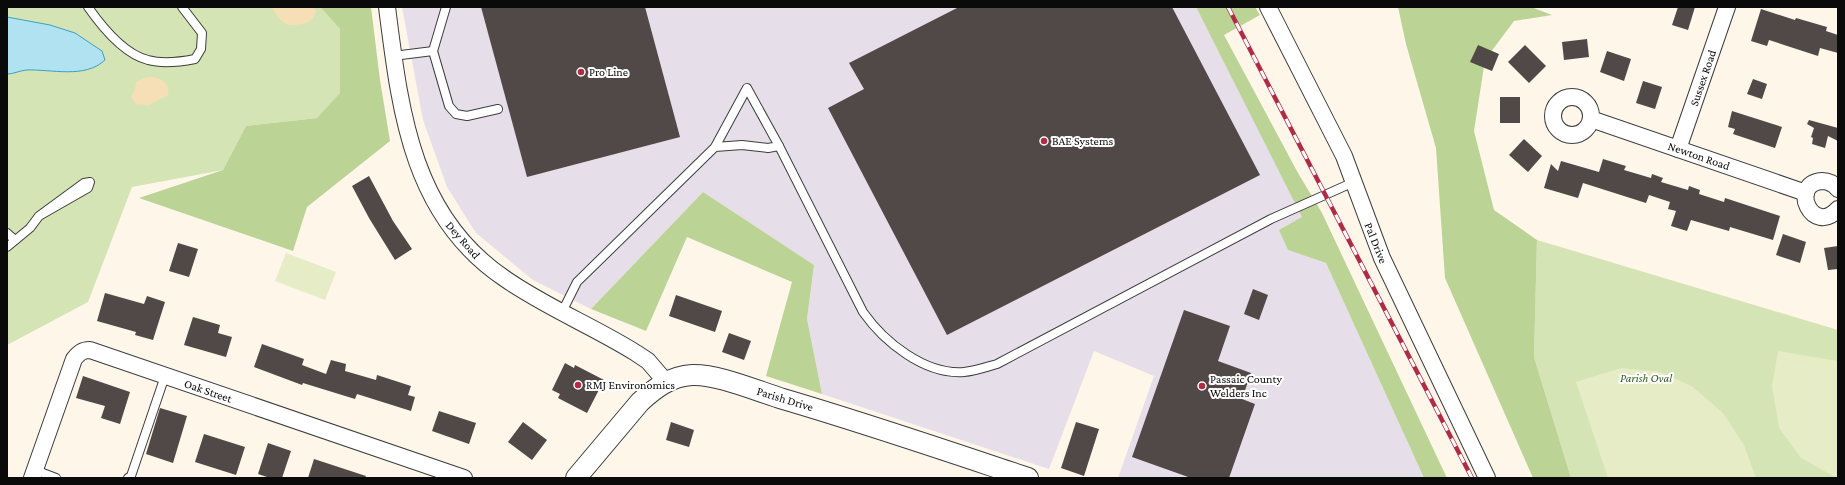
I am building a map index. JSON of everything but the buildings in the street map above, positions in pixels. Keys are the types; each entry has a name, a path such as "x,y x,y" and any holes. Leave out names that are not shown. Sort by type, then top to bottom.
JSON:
{"street":[{"name":"Dey Road","path":"387,7 393,56 407,132 416,162 428,191 461,241 504,279 636,352 648,361 666,382"},
{"name":"Pal Drive","path":"1268,7 1344,156 1382,258 1487,478"},
{"name":"Sussex Road","path":"1678,149 1727,7"},
{"name":"Newton Road","path":"1591,119 1806,192"},
{"path":"1838,189 1831,183 1820,181 1814,183 1806,192 1805,197 1807,206 1817,216 1826,217 1835,213 1838,209"},
{"name":"Oak Street","path":"33,474 74,359 84,350 90,350 464,478"},
{"name":"Parish Drive","path":"576,478 640,402 666,382 682,376 693,375 717,379 855,420 1028,478"}],"lane":[{"path":"88,7 127,49 148,60 174,62 194,59 198,55 202,41 202,33 182,7"},
{"path":"446,7 433,51 449,106 456,114 467,116 498,109"},
{"path":"393,56 433,51"},
{"path":"562,312 577,282 715,147 747,88 779,146 863,312 871,323 890,343 916,360 940,368 963,372 997,364 1271,219 1354,182"},
{"path":"715,147 742,145 768,148 779,146"},
{"path":"7,247 30,228 39,216 84,182 90,182 88,188 39,216"},
{"path":"7,233 15,240"},
{"path":"128,478 131,476 165,376"},
{"path":"33,474 56,478"}],"shaded area":[{"path":"402,7 1196,7 1303,217 1280,230 1288,250 1326,263 1424,478 1118,478 1154,376 1094,351 1049,469 822,394 807,319 814,265 703,192 591,309 533,280 476,233 447,187 423,120"}],"green space":[{"path":"7,7 320,7 340,29 340,94 317,118 246,126 223,170 132,187 88,302 7,345"},
{"path":"320,7 371,7 380,80 390,141 307,207 293,251 139,198 223,170 246,126 317,118 340,93 340,29"},
{"path":"1196,7 1255,7 1260,15 1224,35 1298,173 1322,213 1447,478 1424,478 1326,263 1288,250 1279,230 1302,217"},
{"path":"1398,7 1531,7 1552,15 1514,21 1485,60 1474,131 1494,210 1537,240 1534,357 1571,478 1533,478 1445,278 1436,148 1406,44"},
{"path":"703,192 814,265 807,319 822,394 766,376 792,282 687,237 646,331 591,309"},
{"name":"Parish Oval","path":"1537,240 1838,330 1838,478 1571,478 1534,357"},
{"path":"286,253 336,272 325,300 275,281"},
{"path":"1778,351 1838,361 1838,477 1833,476 1801,458 1779,428 1772,386"},
{"path":"1621,368 1661,372 1693,387 1723,413 1744,445 1756,478 1608,478 1576,382"}],"sand":[{"path":"272,7 312,7 316,10 309,22 291,25 286,24 281,20"},
{"path":"152,77 165,82 169,91 168,95 149,105 136,104 131,97 135,90 136,82 144,78"}],"water":[{"path":"7,17 50,25 75,33 102,51 105,60 97,66 78,71 67,72 26,70 7,74"}],"railway":[{"path":"1228,7 1472,478"}],"place":[{"name":"Pro Line","path":"581,72"},
{"name":"BAE Systems","path":"1044,141"},
{"name":"RMJ Environomics","path":"578,385"},
{"name":"Passaic County Welders Inc","path":"1202,386"}]}
